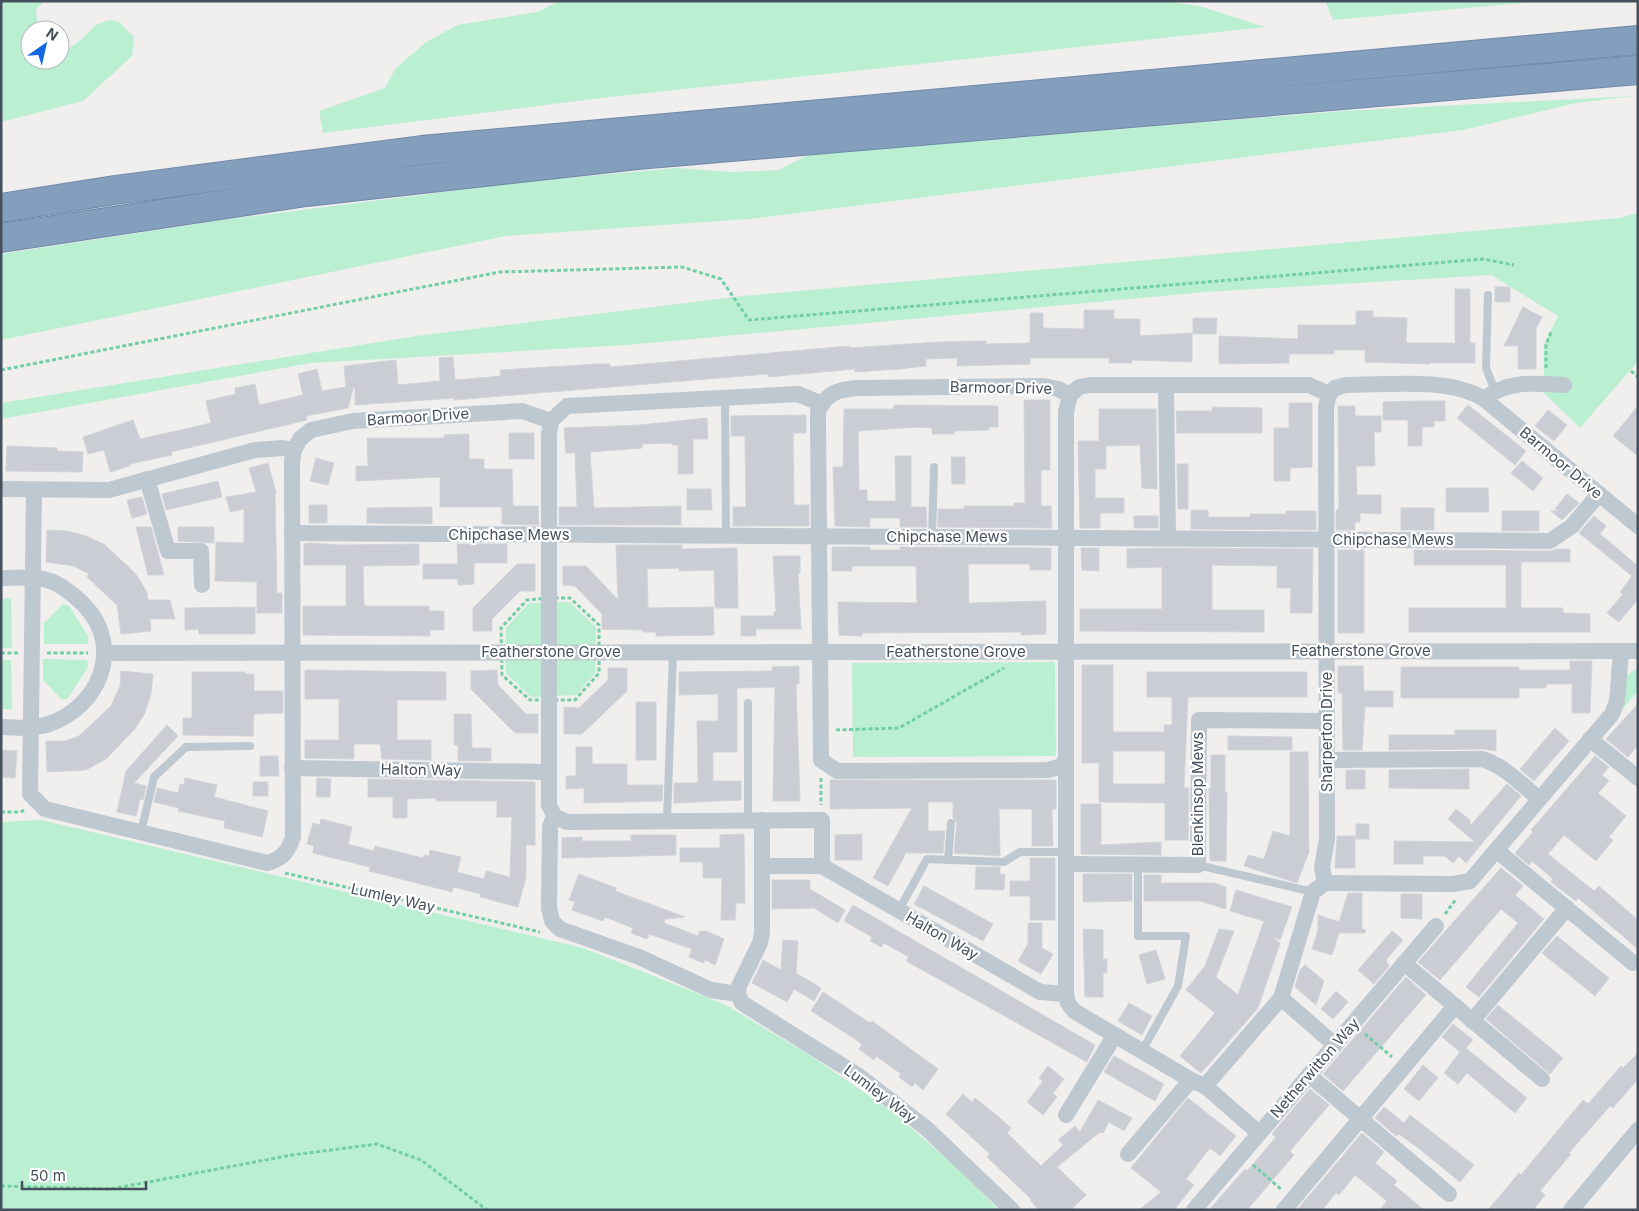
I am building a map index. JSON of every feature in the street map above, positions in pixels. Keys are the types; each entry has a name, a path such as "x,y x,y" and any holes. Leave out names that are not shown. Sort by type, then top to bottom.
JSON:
{"highway":[{"path":"1,208 144,186 422,150 1638,40"},
{"path":"1,238 306,192 636,155 1638,70"}],"street":[{"path":"1490,395 1523,383 1564,385"},
{"name":"Barmoor Drive","path":"822,404 836,390 857,388 1044,386 1058,389 1070,395 1079,387 1090,386 1309,386 1329,394 1335,388 1346,385 1452,386 1490,395 1599,494 1638,526"},
{"path":"1166,386 1168,538"},
{"path":"822,866 822,820 567,822 554,816 549,805 549,434 551,421 567,406 798,394 822,404 818,411 821,760 837,771 1048,770 1062,766 1066,758"},
{"name":"Sharperton Drive","path":"1281,998 1319,888 1327,839 1326,407 1329,394"},
{"path":"1070,395 1066,412 1066,994 1068,1003 1074,1011 1198,1083 1259,1133"},
{"name":"Barmoor Drive","path":"294,450 300,439 311,430 353,421 522,410 551,421"},
{"path":"1,489 109,490 255,450 283,448 294,450 292,492 293,837 289,848 278,860 266,863 45,809 30,794 34,490"},
{"path":"147,479 168,551 201,551 202,585"},
{"name":"Chipchase Mews","path":"292,533 1550,541 1572,526 1599,494"},
{"path":"1,578 47,580 78,599 98,622 106,653 100,676 85,699 76,708 48,724 31,729 1,727"},
{"path":"1319,888 1453,884 1470,881 1612,714 1617,701 1621,652 1638,651"},
{"name":"Featherstone Grove","path":"106,653 1621,652"},
{"name":"Blenkinsop Mews","path":"1066,858 1138,864 1198,865 1199,720 1327,720"},
{"path":"1590,739 1638,778"},
{"path":"1327,760 1482,760 1494,763 1503,769 1540,799"},
{"name":"Halton Way","path":"292,768 549,772"},
{"path":"554,816 550,827 549,908 552,921 560,929 639,957 711,990 738,994 739,986 760,943 762,866 755,820"},
{"path":"1496,850 1633,963"},
{"name":"Halton Way","path":"762,866 822,866 1040,992 1066,994"},
{"path":"1472,1021 1567,908"},
{"name":"Netherwitton Way","path":"1197,1209 1259,1133 1436,926"},
{"path":"1404,963 1542,1079"},
{"name":"Lumley Way","path":"738,994 742,1003 859,1076 926,1128 1012,1210"},
{"path":"1128,1154 1281,998 1335,1045"},
{"path":"1288,1205 1455,1006"},
{"path":"1066,1115 1115,1035"},
{"path":"1309,1076 1449,1194"},
{"path":"1570,1210 1638,1130"}],"lane":[{"path":"1488,295 1486,368 1490,395"},
{"path":"725,397 726,536"},
{"path":"932,537 934,467"},
{"path":"667,821 673,652"},
{"path":"748,703 755,820"},
{"path":"141,832 154,777 186,747 250,746"},
{"path":"948,860 951,823"},
{"path":"899,910 927,859 1004,862 1020,852 1066,858"},
{"path":"1138,864 1138,936 1186,936 1178,986 1142,1051"},
{"path":"1198,865 1319,888"}],"path":[{"path":"1,370 500,272 682,267 721,279 749,320 1484,259 1514,265"},
{"path":"1546,384 1546,345 1551,332"},
{"path":"1631,371 1638,377"},
{"path":"1,653 106,653"},
{"path":"821,731 899,728 1006,667"},
{"path":"821,760 822,820"},
{"path":"1,812 20,812 38,804"},
{"name":"Lumley Way","path":"278,860 278,871 552,934 552,921"},
{"path":"1436,926 1470,881"},
{"path":"1353,1024 1404,1067"},
{"path":"1,1186 111,1190 292,1154 377,1144 421,1160 487,1210"},
{"path":"1242,1154 1288,1205"}],"green space":[{"path":"1,1 45,1 36,9 37,20 20,20 20,70 70,70 70,48 96,25 108,20 118,21 134,37 132,56 83,101 1,122"},
{"path":"558,1 1162,1 1199,6 1265,27 601,98 323,133 319,111 385,88 395,69 425,43 457,25 538,12"},
{"path":"1325,1 1545,1 1333,20"},
{"path":"1634,96 1576,103 1463,130 750,219 506,236 1,340 1,254 222,220 524,182 677,168 731,172 779,170 807,155 1343,111"},
{"path":"1638,213 1638,361 1580,428 1544,393 1544,345 1558,316 1491,275 1206,292 627,345 311,363 1,419 1,403 416,336 743,296 1620,218"},
{"path":"11,598 12,648 1,648 1,599"},
{"path":"569,602 596,627 595,673 576,695 531,697 506,673 506,628 529,603"},
{"path":"63,604 69,606 88,636 88,644 44,644 44,623"},
{"path":"43,659 87,660 88,667 68,698 62,700 43,680"},
{"path":"1,660 11,660 12,709 1,709"},
{"path":"1055,662 1056,756 853,757 852,663"},
{"path":"1638,668 1638,691 1622,710 1627,675"},
{"path":"41,820 583,948 724,1004 811,1056 893,1112 956,1167 999,1210 1,1210 1,822"}],"building":[{"path":"1495,287 1510,287 1510,302 1495,302"},
{"path":"1455,289 1470,289 1470,343 1475,343 1475,363 1365,362 1365,350 1334,350 1334,354 1289,354 1289,363 1219,364 1219,336 1298,339 1298,325 1356,325 1356,311 1373,311 1373,317 1407,318 1406,343 1455,343"},
{"path":"1523,307 1542,317 1536,329 1536,369 1518,369 1518,346 1504,346"},
{"path":"1084,310 1114,310 1114,319 1140,319 1140,336 1192,333 1192,362 1132,360 1132,363 1109,363 1109,358 1030,358 1030,364 957,366 957,358 926,359 926,366 899,369 855,372 855,369 768,377 768,374 454,400 454,398 355,405 355,388 353,388 348,408 306,416 307,420 171,452 172,455 130,464 130,466 110,472 104,450 88,454 83,437 133,420 140,439 211,423 206,401 236,394 235,388 255,384 259,405 303,395 298,374 317,369 322,391 346,387 344,366 396,360 398,385 440,381 439,358 453,357 455,380 501,376 500,370 596,364 610,364 610,367 849,346 849,348 986,341 986,344 1030,343 1030,313 1043,313 1043,328 1084,329"},
{"path":"1193,318 1217,318 1216,334 1193,334"},
{"path":"1024,400 1050,400 1050,470 1041,470 1041,506 1051,506 1052,528 938,527 938,509 964,509 964,506 1014,506 1014,503 1025,503"},
{"path":"1445,401 1445,421 1434,421 1434,427 1422,427 1422,446 1408,446 1408,420 1383,420 1383,402"},
{"path":"1289,403 1312,403 1312,467 1290,468 1290,481 1274,481 1274,428 1289,428"},
{"path":"894,405 998,406 998,427 989,427 989,430 954,431 954,434 932,434 932,428 919,427 858,431 859,490 867,490 867,501 896,501 895,456 911,456 911,507 926,507 927,527 900,527 900,518 870,518 870,527 835,526 833,467 843,467 844,409 894,409"},
{"path":"1468,405 1526,451 1515,465 1457,418"},
{"path":"1338,406 1355,406 1355,416 1381,416 1381,432 1374,432 1375,466 1356,466 1357,495 1381,495 1381,514 1360,513 1360,522 1355,522 1355,530 1336,530 1336,511 1339,507"},
{"path":"1638,406 1638,456 1613,436"},
{"path":"1212,407 1262,408 1262,433 1177,433 1176,411 1212,411"},
{"path":"1099,409 1156,409 1157,489 1142,488 1140,445 1106,446 1106,469 1095,469 1095,498 1124,498 1124,513 1100,513 1100,528 1080,528 1078,441 1099,441"},
{"path":"1548,410 1567,425 1554,441 1535,426"},
{"path":"806,415 806,433 794,433 793,436 794,505 809,505 809,526 733,526 733,507 746,507 745,436 731,436 731,416"},
{"path":"707,418 708,439 693,439 693,474 678,474 678,445 672,445 672,443 642,444 642,448 590,452 594,508 681,506 681,525 559,525 559,507 577,507 575,453 566,453 564,428 640,425"},
{"path":"509,433 534,433 534,459 509,459"},
{"path":"469,434 469,459 484,459 484,469 512,469 513,506 538,506 539,525 502,524 502,507 440,507 440,477 356,481 356,466 368,466 367,438 444,438 444,435"},
{"path":"7,446 57,448 57,451 83,452 82,472 6,471"},
{"path":"951,457 965,457 965,484 952,484"},
{"path":"316,458 334,463 328,485 310,481"},
{"path":"1522,461 1543,478 1533,491 1511,473"},
{"path":"268,463 276,493 277,593 282,593 282,613 257,613 257,582 215,581 216,542 244,543 244,509 230,512 226,497 256,492 249,468"},
{"path":"1177,464 1188,464 1188,509 1178,509"},
{"path":"218,481 222,497 166,510 162,494"},
{"path":"1446,488 1488,488 1489,512 1446,512"},
{"path":"687,489 711,489 712,510 687,510"},
{"path":"1567,494 1579,503 1562,520 1551,511 1558,511 1555,509"},
{"path":"142,497 147,514 132,518 127,500"},
{"path":"309,505 327,505 327,523 309,523"},
{"path":"432,507 432,524 367,523 367,508"},
{"path":"1401,508 1434,508 1434,530 1401,530"},
{"path":"1191,510 1208,510 1208,517 1250,517 1250,514 1286,514 1286,511 1316,511 1316,530 1191,529"},
{"path":"1502,511 1539,511 1539,531 1502,531"},
{"path":"1134,516 1158,516 1158,528 1134,528"},
{"path":"1594,516 1606,526 1600,534 1638,566 1638,599 1619,622 1607,613 1623,594 1620,592 1632,576 1579,533"},
{"path":"136,527 151,527 164,575 148,575"},
{"path":"178,527 214,527 214,543 178,541"},
{"path":"47,530 67,531 86,536 105,545 135,573 147,592 148,600 170,600 175,619 150,619 151,631 121,634 117,605 87,577 89,574 74,566 46,562"},
{"path":"304,544 339,545 419,544 419,565 363,566 364,606 429,606 429,611 444,611 444,630 430,630 430,636 303,635 303,606 346,606 346,565 304,565"},
{"path":"457,544 507,544 507,563 474,563 474,584 458,585 458,579 423,579 423,564 458,564"},
{"path":"616,545 682,545 682,549 737,548 738,608 715,608 714,570 679,571 679,568 647,569 648,608 713,607 714,635 656,636 656,632 643,632 643,630 602,629 602,614 575,586 563,585 563,566 586,566 618,600"},
{"path":"832,547 870,547 870,550 900,550 900,547 1051,548 1051,570 1030,570 1030,564 968,564 969,603 1046,601 1046,634 1021,635 1021,632 862,633 862,636 839,635 838,602 917,603 916,566 852,566 852,571 832,571"},
{"path":"1081,548 1099,548 1099,571 1082,570"},
{"path":"1127,549 1313,549 1312,613 1290,613 1291,588 1277,588 1277,566 1212,565 1212,610 1264,610 1264,632 1080,631 1080,609 1162,609 1162,567 1127,568"},
{"path":"1570,549 1570,562 1521,562 1521,608 1563,608 1563,613 1590,614 1590,632 1409,632 1409,608 1506,608 1506,565 1414,565 1414,550 1550,551"},
{"path":"1338,550 1364,550 1364,633 1338,633"},
{"path":"773,556 800,556 800,573 798,574 801,629 756,629 756,636 741,636 741,616 774,616 774,612 776,612"},
{"path":"517,564 535,564 535,591 520,591 492,619 492,631 473,631 473,608"},
{"path":"255,607 255,634 199,634 198,629 185,630 185,608"},
{"path":"1570,661 1592,661 1590,713 1572,713 1572,684 1546,684 1546,688 1519,688 1519,698 1401,698 1401,667 1519,667 1519,670 1570,670"},
{"path":"1082,665 1113,665 1113,732 1164,732 1164,725 1172,725 1172,697 1147,697 1147,672 1307,672 1307,697 1188,697 1184,788 1189,788 1188,840 1165,840 1165,803 1099,802 1099,763 1082,763","holes":["1113,751 1165,751 1165,784 1113,784"]},
{"path":"799,666 799,684 796,684 800,801 773,801 775,687 737,688 737,752 713,752 713,781 741,781 741,800 674,803 674,783 698,783 697,721 718,721 718,694 679,695 679,672 772,671 772,667"},
{"path":"1338,666 1363,666 1364,691 1393,691 1393,707 1365,707 1362,750 1343,750 1342,693 1338,693"},
{"path":"608,668 627,668 627,691 582,734 564,734 564,707 579,708 608,680"},
{"path":"305,670 446,672 446,700 397,700 397,740 431,740 431,760 382,759 380,744 354,744 354,759 305,758 305,740 339,740 339,699 305,699"},
{"path":"497,670 498,685 526,714 538,714 538,733 515,733 471,689 471,671"},
{"path":"121,671 153,674 151,694 145,713 134,730 106,759 86,770 47,772 46,741 65,741 79,736 111,706 120,686"},
{"path":"192,672 245,672 245,674 254,674 254,691 283,691 283,713 254,714 253,736 183,735 183,718 192,718"},
{"path":"636,702 656,702 656,760 636,760"},
{"path":"1638,704 1638,745 1628,757 1606,739"},
{"path":"454,714 471,714 472,748 491,748 491,761 458,761 458,745 454,745"},
{"path":"167,725 178,736 134,783 146,786 143,800 140,799 136,816 117,812 126,771"},
{"path":"1555,728 1569,741 1534,781 1520,769"},
{"path":"1455,730 1496,730 1496,751 1482,749 1389,750 1389,735 1455,735"},
{"path":"1228,736 1292,737 1292,750 1228,750"},
{"path":"576,747 592,747 592,764 627,764 627,785 663,785 662,801 584,803 584,788 566,789 566,776 576,776"},
{"path":"1,750 17,751 15,778 1,777"},
{"path":"1290,752 1308,752 1309,852 1297,883 1244,866 1248,855 1264,859 1273,831 1290,836"},
{"path":"1211,755 1225,755 1225,792 1227,792 1226,861 1210,861 1209,788 1211,788"},
{"path":"260,756 278,756 279,776 260,776"},
{"path":"1595,756 1609,767 1602,775 1609,781 1598,793 1626,816 1609,837 1613,840 1596,861 1564,835 1548,854 1594,891 1599,886 1638,920 1638,949 1578,898 1576,901 1551,882 1553,879 1532,861 1529,865 1515,853 1533,832 1531,830"},
{"path":"1469,769 1469,789 1389,788 1389,770"},
{"path":"1346,770 1365,770 1365,789 1346,789"},
{"path":"185,778 217,785 214,797 268,811 262,837 224,828 225,821 178,811 179,808 154,802 157,788 178,793 180,784 184,785"},
{"path":"317,778 331,779 330,797 316,797"},
{"path":"368,779 535,782 535,845 526,845 526,877 518,907 480,897 481,894 453,887 452,892 369,871 370,867 313,853 314,846 307,844 313,823 320,825 321,819 352,827 348,844 374,851 375,846 423,858 424,855 429,856 430,850 461,857 457,872 484,879 486,871 510,877 512,817 497,817 497,801 436,801 436,798 407,799 407,818 393,818 393,797 368,797"},
{"path":"830,780 1056,780 1056,809 1052,809 1053,846 1032,846 1032,809 999,809 1000,856 954,853 957,823 953,818 953,802 928,802 928,831 945,831 943,853 906,853 888,886 873,878 912,808 830,809"},
{"path":"253,782 268,782 268,796 253,796"},
{"path":"1507,784 1521,796 1466,863 1459,856 1453,863 1445,856 1423,856 1423,864 1394,864 1394,841 1475,842 1448,819 1456,809 1470,820 1470,826"},
{"path":"1081,804 1101,804 1101,845 1161,842 1161,855 1081,854"},
{"path":"1356,824 1369,824 1369,839 1356,839"},
{"path":"744,834 745,903 736,903 735,920 721,920 722,878 703,878 703,862 680,862 680,848 720,848 720,835"},
{"path":"862,834 862,860 835,860 835,835"},
{"path":"631,835 676,835 676,855 562,858 562,838 582,837 582,841 631,841"},
{"path":"1337,836 1355,836 1355,868 1335,868"},
{"path":"1030,858 1055,858 1055,920 1030,920 1030,896 1010,896 1010,881 1030,881"},
{"path":"976,867 1000,867 1000,874 1005,874 1004,890 975,889"},
{"path":"1501,868 1523,886 1515,895 1544,919 1479,997 1466,987 1518,923 1501,909 1440,980 1418,962"},
{"path":"579,874 616,888 615,891 685,917 665,919 664,923 698,936 700,931 706,931 724,939 715,965 705,960 704,963 689,957 692,949 649,934 647,939 631,933 633,928 605,917 603,921 572,910 575,902 569,900"},
{"path":"1083,874 1132,874 1132,901 1083,902"},
{"path":"1144,875 1161,875 1161,883 1214,883 1226,887 1226,909 1200,901 1144,901"},
{"path":"772,880 810,880 810,889 845,910 838,923 814,908 772,909"},
{"path":"924,886 993,924 983,941 914,904"},
{"path":"1236,890 1292,907 1280,940 1272,937 1280,943 1258,1008 1201,1073 1180,1056 1215,1013 1186,990 1205,966 1219,929 1234,931 1216,977 1238,995 1264,921 1230,911"},
{"path":"1348,893 1362,893 1362,929 1366,930 1365,933 1339,933 1332,955 1312,949 1318,930 1318,915 1339,922"},
{"path":"1401,894 1422,894 1422,919 1401,918"},
{"path":"853,905 1095,1045 1087,1062 906,961 909,957 884,943 881,947 870,941 872,937 844,921"},
{"path":"1028,923 1042,923 1042,948 1053,954 1041,974 1018,961 1028,944"},
{"path":"1083,929 1103,930 1103,959 1107,959 1107,973 1103,973 1103,997 1085,997"},
{"path":"1392,931 1403,940 1386,960 1389,966 1374,984 1358,970"},
{"path":"1557,936 1609,978 1595,996 1542,953"},
{"path":"783,940 798,941 796,973 821,988 814,1001 794,989 787,1002 752,983 763,960 781,970"},
{"path":"1156,950 1165,979 1147,984 1139,955"},
{"path":"1305,965 1324,981 1316,1005 1295,987 1300,970"},
{"path":"1406,977 1426,995 1343,1091 1323,1074"},
{"path":"1336,991 1348,1002 1333,1019 1321,1009"},
{"path":"823,992 870,1023 872,1021 938,1069 923,1090 915,1083 912,1087 899,1077 901,1074 876,1056 874,1060 859,1049 862,1045 858,1041 811,1011"},
{"path":"1129,1003 1152,1016 1142,1035 1118,1021"},
{"path":"1498,1005 1563,1058 1550,1074 1486,1019"},
{"path":"1453,1024 1473,1040 1466,1048 1527,1098 1515,1113 1467,1073 1458,1084 1444,1073 1460,1052 1442,1037"},
{"path":"1638,1053 1638,1079 1613,1108 1610,1106 1569,1153 1571,1154 1540,1191 1545,1195 1533,1210 1488,1210 1519,1173 1521,1175 1583,1100 1588,1104 1621,1066 1623,1068"},
{"path":"1114,1056 1164,1084 1155,1101 1104,1072"},
{"path":"1423,1065 1438,1078 1419,1101 1404,1089"},
{"path":"1048,1066 1064,1079 1053,1093 1057,1097 1043,1115 1027,1102 1043,1081 1039,1078"},
{"path":"1310,1089 1329,1105 1290,1151 1294,1155 1247,1210 1209,1210 1245,1169 1247,1171 1276,1137 1272,1134"},
{"path":"963,1094 972,1102 975,1098 1011,1128 1007,1133 1041,1166 1063,1145 1058,1140 1075,1126 1080,1132 1098,1100 1132,1118 1124,1131 1109,1122 1103,1133 1100,1132 1057,1167 1086,1195 1071,1210 1039,1210 1031,1199 987,1157 990,1154 946,1114"},
{"path":"1188,1098 1236,1136 1220,1156 1210,1148 1186,1179 1194,1185 1174,1210 1139,1210 1161,1192 1131,1168"},
{"path":"1384,1107 1404,1123 1410,1115 1474,1165 1460,1182 1417,1147 1399,1134 1396,1136 1375,1118"},
{"path":"1362,1133 1384,1152 1375,1163 1397,1181 1394,1185 1424,1210 1380,1210 1387,1201 1355,1175 1339,1195 1336,1193 1322,1210 1297,1210"}]}
